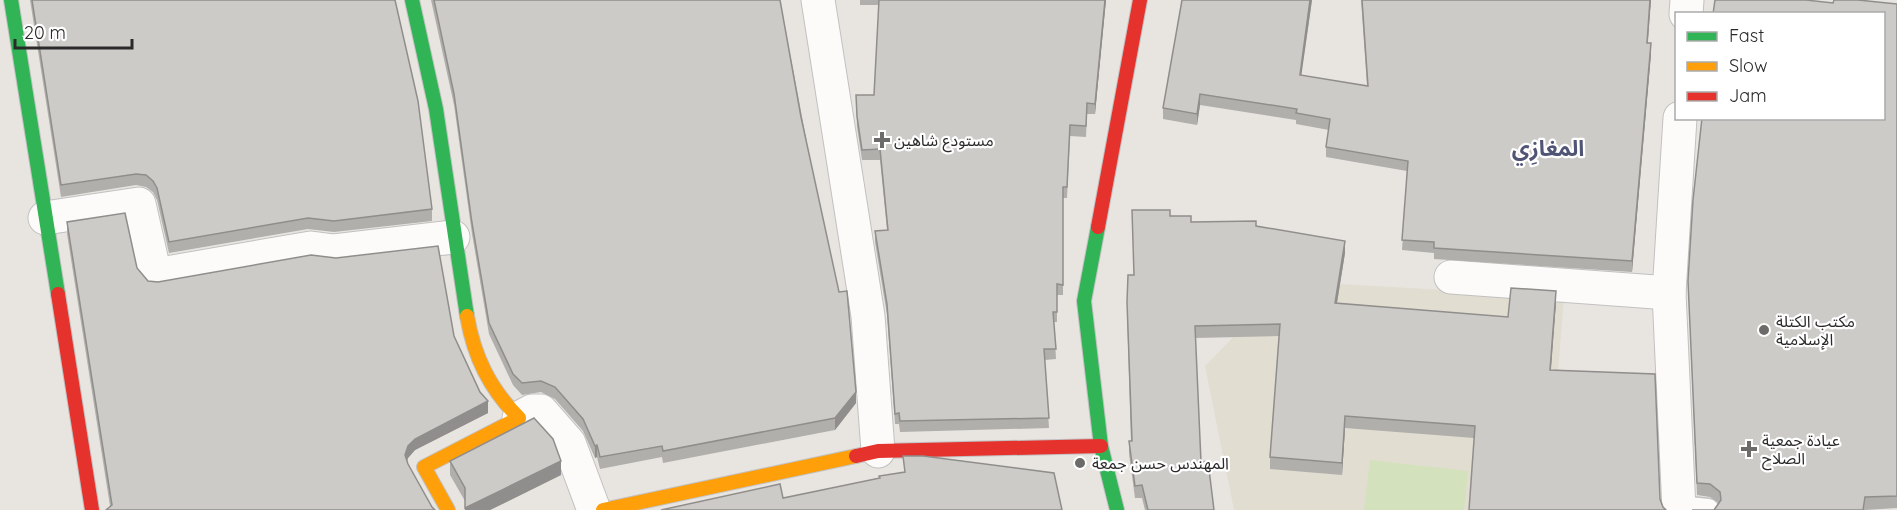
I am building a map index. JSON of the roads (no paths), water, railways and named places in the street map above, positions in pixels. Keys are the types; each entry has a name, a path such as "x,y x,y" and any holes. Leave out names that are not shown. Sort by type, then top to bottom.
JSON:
{"street":[{"path":"10,0 92,510"},
{"path":"412,0 436,109 453,237 471,340 497,396 519,418"},
{"path":"818,0 868,316 878,451"},
{"path":"1117,510 1101,446 1084,301 1140,0"},
{"path":"1680,120 1669,293 1689,509"},
{"path":"45,218 139,204 154,275 311,248 334,251 453,237"},
{"path":"1451,277 1669,293"},
{"path":"448,510 424,467 532,411 541,411 569,443 594,510"},
{"path":"603,510 878,451 1101,446"}],"place":[{"name":"مستودع شاهين","path":"882,140"},
{"name":"مكتب الكتلة الإسلامية","path":"1764,330"},
{"name":"عيادة جمعية الصلاح","path":"1749,449"},
{"name":"المهندس حسن جمعة","path":"1080,463"}],"district":[{"name":"المغازِي","path":"1548,148"}]}
